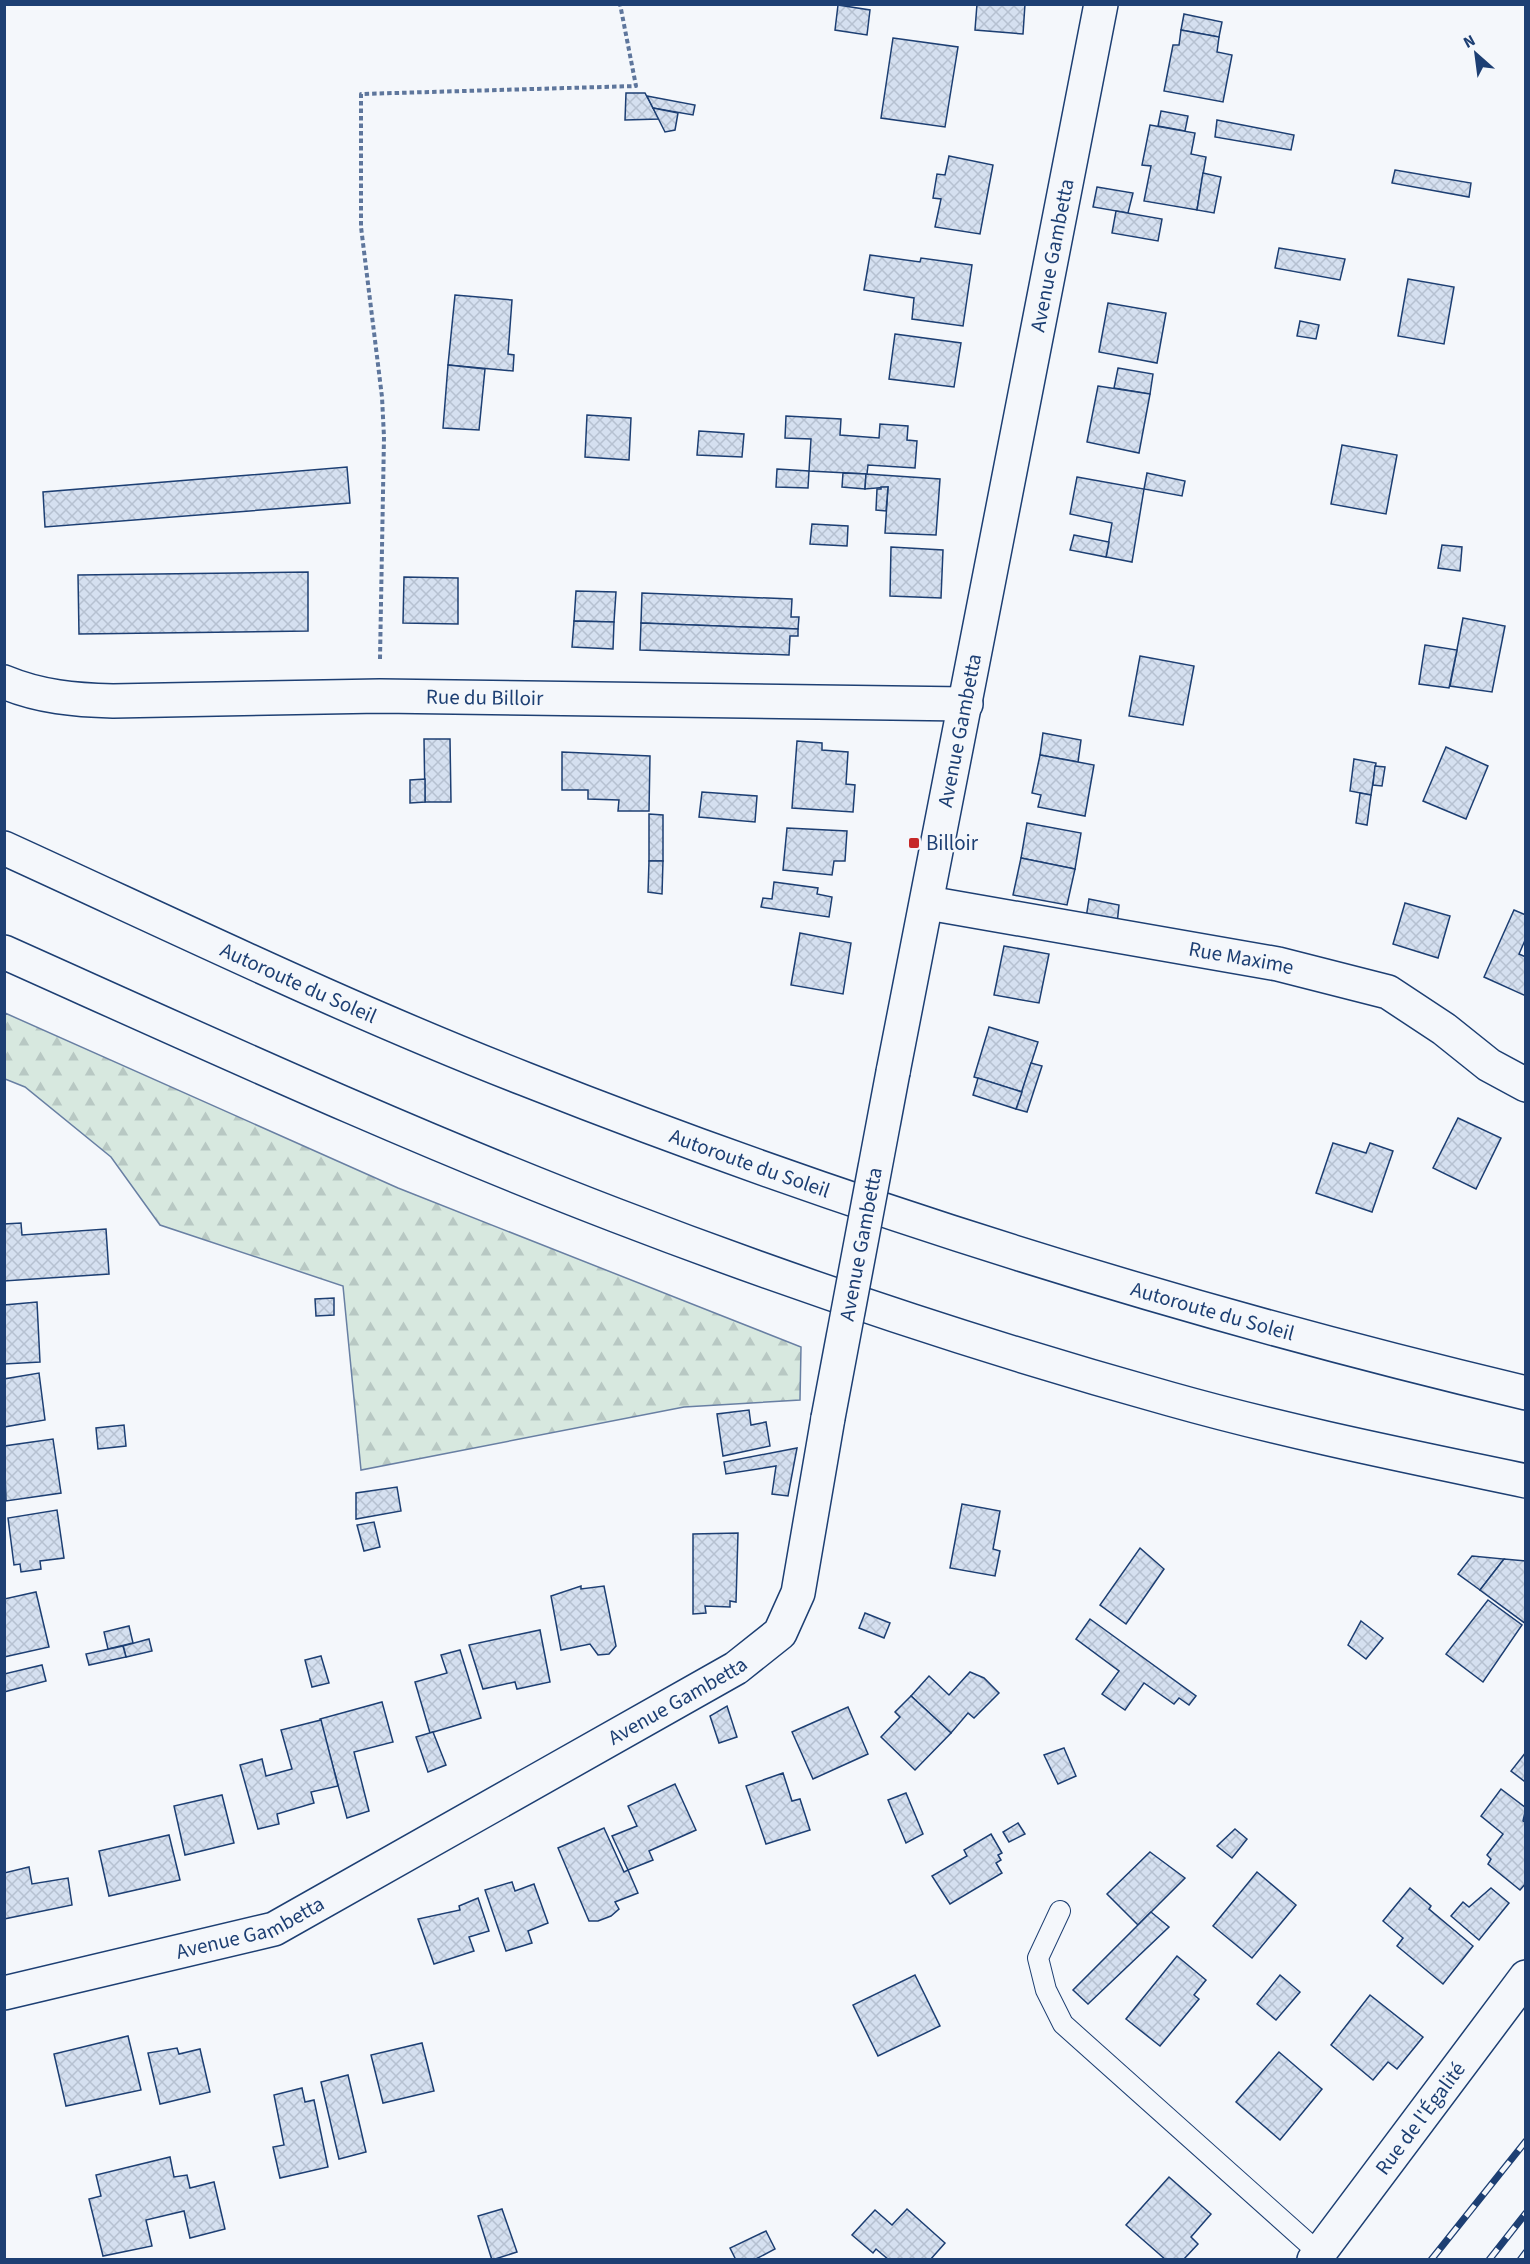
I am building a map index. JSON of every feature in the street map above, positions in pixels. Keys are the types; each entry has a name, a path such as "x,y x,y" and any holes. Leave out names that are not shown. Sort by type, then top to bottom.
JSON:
{"main road":[{"name":"Avenue Gambetta","path":"4,1993 274,1929 736,1668 780,1633 798,1593 828,1418 893,1072 928,903 1101,4"},
{"name":"Rue du Billoir","path":"4,682 41,694 73,700 380,696 966,704"},
{"name":"Autoroute du Soleil","path":"4,848 366,1013 521,1078 710,1151 980,1242 1225,1317 1526,1393"},
{"name":"Rue Maxime","path":"928,903 1278,964 1388,992 1444,1029 1489,1065 1526,1085"},
{"path":"4,952 306,1088 614,1215 790,1279 952,1333 1171,1400 1412,1457 1526,1481"},
{"name":"Rue de l'Égalité","path":"1317,2256 1526,1977"}],"lane":[{"path":"1059,1911 1038,1958 1046,1990 1064,2024 1317,2256"}],"path":[{"path":"380,696 384,437 382,397 361,227 361,94 636,86 620,4"}],"green space":[{"path":"5,1013 398,1188 801,1347 800,1400 684,1407 361,1470 343,1286 160,1225 111,1157 25,1087 5,1079"}],"building":[{"path":"977,4 1025,4 1023,34 975,30"},
{"path":"838,5 870,10 867,35 835,30"},
{"path":"1184,14 1222,22 1219,37 1181,30"},
{"path":"1181,30 1219,37 1217,52 1232,55 1223,102 1164,91 1173,45 1179,45"},
{"path":"893,38 958,47 945,127 881,118"},
{"path":"626,93 645,93 659,119 625,120"},
{"path":"647,96 695,105 693,115 653,108"},
{"path":"653,108 678,113 675,130 665,132"},
{"path":"1161,111 1188,116 1185,131 1158,126"},
{"path":"1217,120 1294,135 1291,150 1215,137"},
{"path":"1150,125 1195,133 1191,154 1206,157 1197,210 1144,201 1151,166 1142,165"},
{"path":"949,156 993,165 980,234 935,227 941,199 933,198 937,174 945,175"},
{"path":"1395,170 1471,183 1469,197 1392,183"},
{"path":"1203,173 1221,177 1214,213 1197,210"},
{"path":"1097,187 1133,193 1128,213 1093,207"},
{"path":"1116,211 1162,219 1158,241 1112,233"},
{"path":"1279,248 1345,259 1340,280 1275,268"},
{"path":"870,255 920,262 921,258 972,265 963,326 912,319 914,298 864,290"},
{"path":"1408,279 1454,287 1444,344 1398,336"},
{"path":"455,295 512,300 508,354 514,355 513,371 448,365"},
{"path":"1108,303 1166,313 1157,363 1099,352"},
{"path":"1300,321 1319,325 1316,339 1297,336"},
{"path":"895,334 961,343 954,387 889,379"},
{"path":"448,365 485,369 479,430 443,428"},
{"path":"1118,368 1153,374 1150,394 1114,388"},
{"path":"1098,386 1150,394 1139,453 1087,442"},
{"path":"587,415 631,418 629,460 585,457"},
{"path":"786,416 841,419 840,435 879,438 880,424 908,426 907,440 917,441 915,468 868,465 867,474 809,471 811,439 785,438"},
{"path":"699,431 744,434 742,457 697,455"},
{"path":"1342,445 1397,455 1386,514 1331,504"},
{"path":"347,467 350,503 45,527 43,492"},
{"path":"777,469 809,471 808,488 776,487"},
{"path":"843,473 866,474 865,489 842,487"},
{"path":"1147,473 1185,481 1182,496 1144,489"},
{"path":"866,474 940,479 936,535 885,533 888,487 865,489"},
{"path":"1077,477 1144,489 1132,562 1106,557 1112,523 1070,514"},
{"path":"888,487 886,511 876,510 877,489"},
{"path":"812,524 848,526 847,546 810,544"},
{"path":"1074,535 1109,542 1106,557 1070,550"},
{"path":"1442,545 1462,547 1460,571 1438,568"},
{"path":"891,547 943,550 941,598 890,596"},
{"path":"308,572 308,631 79,634 78,575"},
{"path":"404,577 458,578 458,624 403,623"},
{"path":"576,591 616,592 614,622 574,621"},
{"path":"642,593 792,599 791,617 799,617 798,629 641,623"},
{"path":"1463,618 1505,626 1492,692 1450,686"},
{"path":"574,621 614,622 613,649 572,647"},
{"path":"641,623 798,629 798,636 790,636 789,655 640,650"},
{"path":"1425,645 1457,650 1449,688 1419,684"},
{"path":"1140,656 1194,666 1183,725 1129,716"},
{"path":"1043,733 1081,740 1078,762 1040,755"},
{"path":"424,739 450,739 451,802 425,802"},
{"path":"797,741 822,743 822,750 848,752 846,784 855,785 853,812 792,808"},
{"path":"1446,747 1488,766 1466,819 1423,801"},
{"path":"562,752 650,756 649,811 618,811 619,800 588,799 588,790 562,790"},
{"path":"1040,755 1094,765 1085,816 1038,807 1041,795 1032,793"},
{"path":"1354,759 1376,763 1371,795 1350,791"},
{"path":"1375,766 1385,767 1382,786 1373,785"},
{"path":"425,779 425,802 410,803 410,780"},
{"path":"702,792 757,796 755,822 699,817"},
{"path":"1360,793 1371,795 1367,825 1356,823"},
{"path":"649,814 663,815 663,861 649,861"},
{"path":"1027,823 1081,833 1075,869 1021,858"},
{"path":"787,828 847,831 845,861 834,861 832,875 783,870"},
{"path":"1021,858 1075,869 1067,905 1013,895"},
{"path":"649,861 663,861 662,894 648,892"},
{"path":"774,882 818,888 817,894 832,897 829,917 761,907 763,898 772,899"},
{"path":"1089,899 1119,905 1117,924 1086,918"},
{"path":"1405,903 1450,916 1438,958 1393,944"},
{"path":"1514,910 1526,915 1526,938 1519,954 1526,957 1526,996 1484,977"},
{"path":"800,933 851,943 843,994 791,985"},
{"path":"1004,946 1049,954 1039,1003 994,995"},
{"path":"989,1027 1038,1042 1022,1092 974,1077"},
{"path":"1031,1063 1042,1066 1027,1112 1016,1109"},
{"path":"978,1078 1022,1092 1016,1109 973,1095"},
{"path":"1458,1118 1501,1138 1476,1189 1433,1168"},
{"path":"1333,1143 1366,1153 1370,1143 1393,1151 1372,1212 1316,1193"},
{"path":"21,1223 22,1235 106,1229 109,1274 4,1281 4,1224"},
{"path":"334,1298 334,1315 316,1316 315,1299"},
{"path":"37,1302 40,1362 4,1364 4,1305"},
{"path":"39,1373 45,1420 4,1427 4,1379"},
{"path":"749,1410 751,1425 766,1422 770,1446 723,1456 717,1414"},
{"path":"124,1425 126,1446 98,1449 96,1428"},
{"path":"53,1439 61,1493 6,1501 4,1446"},
{"path":"797,1448 788,1496 772,1494 776,1466 726,1474 724,1462"},
{"path":"397,1487 401,1511 356,1519 356,1493"},
{"path":"962,1504 1000,1511 993,1549 1000,1551 995,1576 950,1568"},
{"path":"57,1510 64,1558 40,1561 41,1569 21,1572 20,1564 14,1565 8,1518"},
{"path":"374,1522 380,1547 364,1551 357,1525"},
{"path":"738,1533 736,1602 730,1601 730,1607 705,1606 706,1613 693,1614 693,1534"},
{"path":"1140,1548 1164,1569 1126,1624 1100,1605"},
{"path":"1472,1556 1504,1559 1480,1590 1458,1574"},
{"path":"1504,1559 1526,1561 1526,1624 1480,1590"},
{"path":"581,1586 581,1589 604,1586 616,1646 609,1654 598,1655 590,1644 561,1650 551,1596"},
{"path":"36,1592 49,1647 4,1657 4,1599"},
{"path":"1488,1600 1522,1625 1483,1682 1446,1654"},
{"path":"865,1613 890,1623 884,1638 859,1628"},
{"path":"1090,1619 1196,1696 1189,1705 1179,1698 1174,1704 1144,1683 1125,1710 1102,1694 1119,1671 1076,1639"},
{"path":"1361,1621 1383,1638 1366,1659 1348,1645"},
{"path":"129,1626 133,1643 108,1649 104,1632"},
{"path":"540,1630 550,1682 517,1689 515,1682 483,1689 469,1645"},
{"path":"149,1639 152,1651 126,1657 123,1646"},
{"path":"123,1646 126,1657 89,1665 86,1654"},
{"path":"460,1650 481,1718 430,1733 415,1682 447,1673 441,1655"},
{"path":"321,1656 329,1683 312,1687 305,1660"},
{"path":"42,1665 46,1681 4,1692 4,1674"},
{"path":"970,1672 984,1678 999,1693 974,1718 968,1713 951,1733 911,1696 929,1676 949,1695"},
{"path":"911,1696 951,1733 915,1770 881,1737 900,1717 895,1712"},
{"path":"382,1702 393,1742 354,1752 369,1811 347,1818 320,1719"},
{"path":"727,1706 737,1737 719,1743 710,1716"},
{"path":"848,1707 868,1754 813,1779 792,1732"},
{"path":"321,1720 338,1786 311,1792 314,1803 277,1814 279,1824 258,1829 240,1765 262,1759 266,1776 292,1769 281,1730"},
{"path":"433,1732 446,1765 428,1772 416,1737"},
{"path":"1064,1748 1076,1776 1058,1784 1044,1755"},
{"path":"1526,1752 1526,1779 1524,1781 1511,1771"},
{"path":"783,1773 792,1801 800,1799 810,1830 766,1844 746,1786"},
{"path":"675,1784 696,1830 649,1851 653,1860 628,1870 612,1836 637,1826 628,1806"},
{"path":"1501,1789 1526,1808 1523,1821 1526,1823 1526,1883 1520,1890 1488,1864 1491,1859 1487,1855 1503,1834 1481,1816"},
{"path":"906,1793 923,1834 906,1843 888,1800"},
{"path":"222,1795 234,1843 185,1855 174,1806"},
{"path":"1018,1823 1025,1834 1009,1842 1003,1832"},
{"path":"604,1828 624,1872 628,1870 638,1893 615,1902 619,1909 611,1916 598,1921 589,1921 558,1848"},
{"path":"1235,1829 1247,1839 1232,1858 1217,1846"},
{"path":"991,1834 1002,1853 998,1855 1001,1860 996,1863 1002,1873 950,1904 932,1876 967,1856 964,1850"},
{"path":"169,1835 180,1880 109,1896 99,1851"},
{"path":"1150,1852 1185,1878 1138,1925 1107,1894"},
{"path":"29,1867 32,1884 68,1878 72,1905 4,1919 4,1873"},
{"path":"1257,1872 1296,1905 1252,1958 1213,1926"},
{"path":"512,1882 515,1891 534,1884 548,1923 528,1931 532,1943 506,1951 485,1890"},
{"path":"1410,1888 1431,1906 1429,1909 1473,1946 1443,1984 1397,1946 1403,1938 1383,1921"},
{"path":"1491,1888 1509,1903 1479,1940 1451,1916 1463,1902 1469,1907"},
{"path":"478,1898 489,1931 469,1937 474,1951 434,1964 418,1919 460,1910 459,1906"},
{"path":"1151,1912 1169,1927 1088,2004 1073,1990"},
{"path":"1177,1956 1206,1980 1194,1995 1199,1999 1160,2046 1126,2019"},
{"path":"915,1975 940,2026 878,2056 853,2005"},
{"path":"1280,1975 1300,1992 1276,2020 1257,2004"},
{"path":"1370,1995 1423,2037 1397,2069 1388,2062 1373,2080 1331,2045"},
{"path":"128,2036 141,2090 66,2106 54,2054"},
{"path":"422,2043 434,2091 383,2103 371,2055"},
{"path":"177,2048 179,2054 200,2049 210,2092 160,2104 148,2053"},
{"path":"1279,2052 1322,2089 1280,2140 1236,2102"},
{"path":"348,2075 366,2152 339,2159 321,2082"},
{"path":"302,2088 305,2102 314,2100 328,2167 280,2178 273,2147 284,2145 274,2095"},
{"path":"170,2157 174,2177 187,2175 190,2188 214,2182 225,2229 190,2238 184,2211 146,2220 152,2246 103,2256 89,2199 101,2196 96,2175"},
{"path":"1169,2177 1211,2214 1191,2237 1198,2244 1183,2260 1166,2260 1126,2225"},
{"path":"502,2209 517,2252 492,2260 478,2216"},
{"path":"907,2209 945,2243 930,2260 889,2260 876,2249 873,2253 852,2235 875,2210 892,2225"},
{"path":"766,2231 775,2249 754,2260 736,2260 730,2248"}],"railway":[{"path":"1431,2260 1526,2141"},
{"path":"1489,2260 1526,2213"},
{"path":"1520,2260 1526,2252"}],"place":[{"name":"Billoir","path":"914,843"}]}
